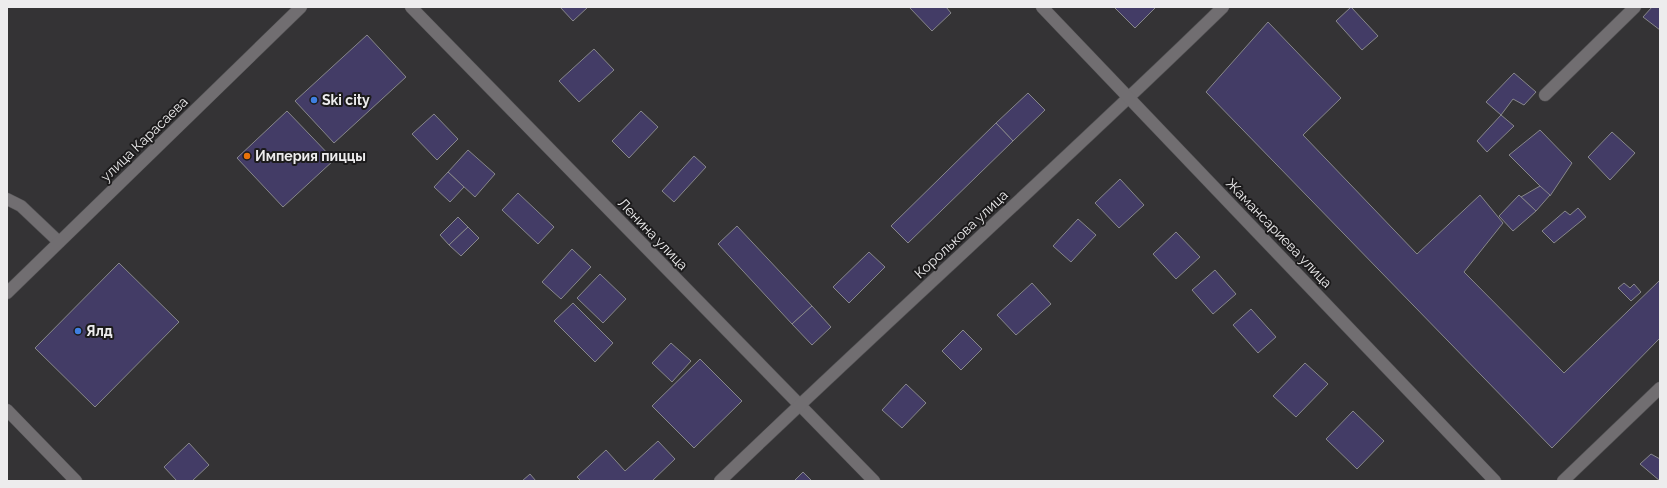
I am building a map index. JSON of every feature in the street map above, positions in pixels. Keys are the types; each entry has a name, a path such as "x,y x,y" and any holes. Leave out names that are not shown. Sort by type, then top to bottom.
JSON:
{"street":[{"name":"улица Карасаева","path":"7,293 301,7"},
{"name":"Ленина улица","path":"411,7 874,481"},
{"name":"Жамансариева улица","path":"1042,7 1495,481"},
{"name":"Королькова улица","path":"720,481 799,405 1129,98 1223,7"},
{"path":"1545,95 1635,7"},
{"path":"7,200 21,206 59,242"},
{"path":"1563,481 1660,388"},
{"path":"7,410 76,481"}],"building":[{"path":"560,7 588,7 573,21"},
{"path":"909,7 946,7 951,13 932,31"},
{"path":"1114,7 1156,7 1135,28"},
{"path":"1351,7 1378,36 1362,50 1336,21"},
{"path":"1652,7 1660,7 1660,30 1643,17"},
{"path":"1268,22 1341,98 1303,135 1417,254 1480,195 1503,223 1464,272 1564,373 1660,280 1660,338 1552,448 1206,92"},
{"path":"367,35 406,77 334,143 295,101"},
{"path":"594,49 614,70 579,102 559,81"},
{"path":"1514,73 1536,92 1524,105 1513,99 1501,115 1486,102"},
{"path":"1028,93 1045,110 1013,141 996,123"},
{"path":"287,111 334,160 283,207 237,158"},
{"path":"641,111 658,127 629,158 612,141"},
{"path":"434,114 458,139 437,160 412,134"},
{"path":"1501,115 1514,126 1487,152 1477,141"},
{"path":"996,123 1013,141 908,243 891,226"},
{"path":"1540,130 1572,163 1550,196 1509,155"},
{"path":"1612,132 1635,153 1610,180 1588,157"},
{"path":"468,150 495,174 475,197 448,172"},
{"path":"694,156 706,167 674,202 662,191"},
{"path":"448,172 464,187 450,202 434,187"},
{"path":"1120,179 1144,205 1119,228 1095,203"},
{"path":"1540,186 1550,195 1536,211 1521,197"},
{"path":"518,193 554,227 538,244 502,210"},
{"path":"1519,195 1536,211 1513,231 1499,216"},
{"path":"1578,208 1586,217 1554,243 1542,231 1565,211 1570,215"},
{"path":"458,217 468,227 449,245 440,235"},
{"path":"1078,219 1096,235 1071,262 1053,246"},
{"path":"737,226 812,306 792,324 718,244"},
{"path":"468,227 479,238 461,256 449,245"},
{"path":"1176,232 1200,257 1176,279 1153,254"},
{"path":"572,249 591,267 561,299 542,282"},
{"path":"869,252 885,267 849,303 833,287"},
{"path":"119,263 179,322 95,407 35,348"},
{"path":"1215,270 1236,294 1213,314 1192,290"},
{"path":"600,274 626,299 603,323 577,298"},
{"path":"1032,283 1051,304 1016,335 997,315"},
{"path":"1624,283 1630,288 1634,284 1641,292 1631,301 1618,288"},
{"path":"573,303 613,343 595,362 554,321"},
{"path":"812,306 831,327 812,345 792,324"},
{"path":"1251,309 1276,337 1258,353 1233,325"},
{"path":"963,330 982,349 961,370 942,351"},
{"path":"671,343 691,361 672,382 652,363"},
{"path":"700,359 742,401 694,448 652,406"},
{"path":"1305,363 1328,384 1296,417 1273,396"},
{"path":"906,384 926,403 902,428 882,410"},
{"path":"1353,411 1384,441 1357,469 1326,439"},
{"path":"658,441 675,459 652,481 581,481 577,477 606,450 625,471"},
{"path":"189,443 209,465 192,481 177,481 164,467"},
{"path":"1651,454 1660,459 1660,481 1640,464"},
{"path":"803,472 812,481 794,481"},
{"path":"530,474 536,481 522,481"}],"place":[{"name":"Ski city","path":"314,100"},
{"name":"Империя пиццы","path":"247,156"},
{"name":"Ялд","path":"78,331"}]}
